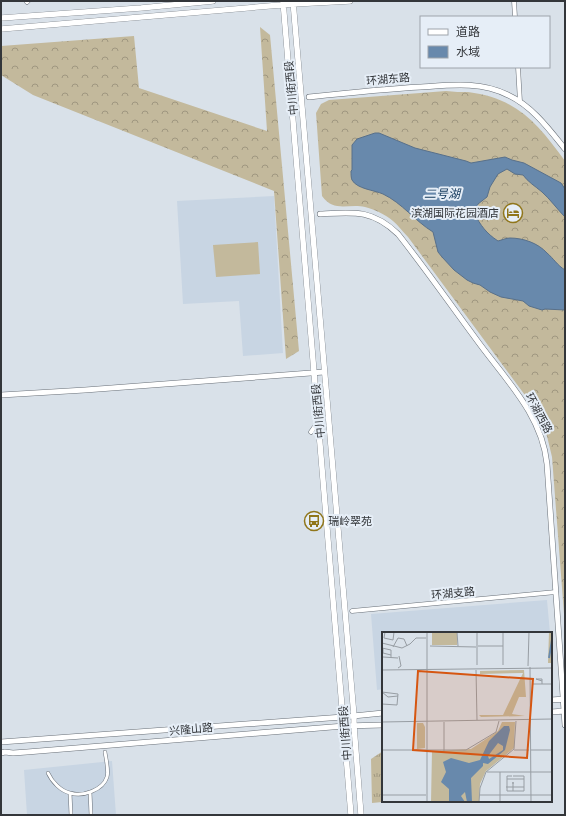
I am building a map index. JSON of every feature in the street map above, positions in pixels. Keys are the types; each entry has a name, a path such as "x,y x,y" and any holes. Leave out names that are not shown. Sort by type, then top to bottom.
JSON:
{"main road":[{"path":"1,18 141,8 213,1"},
{"path":"1,29 283,3 350,1"},
{"name":"中川街西段","path":"283,3 351,815"},
{"name":"中川街西段","path":"293,3 354,716 361,815"},
{"path":"346,749 349,746 356,748"}],"street":[{"path":"514,1 515,16"},
{"path":"518,68 520,102"},
{"name":"环湖东路","path":"309,97 406,88 475,85 508,95 533,111 565,149"},
{"name":"环湖西路","path":"320,214 364,214 382,220 390,226 411,251 527,407 539,430 547,456 565,725"},
{"path":"1,395 324,372"},
{"path":"311,432 318,421"},
{"name":"环湖支路","path":"352,612 556,592"},
{"path":"552,700 564,699"},
{"path":"552,712 565,711"},
{"name":"兴隆山路","path":"3,742 382,713"},
{"name":"兴隆山路","path":"3,752 13,753 344,726 382,725"},
{"path":"3,742 3,752"},
{"path":"48,773 50,778 59,787 70,794 90,792 99,788 107,776 105,752"},
{"path":"90,792 91,815"},
{"path":"70,794 71,815"}],"shaded area":[{"path":"274,196 283,353 243,356 239,301 183,304 177,201"},
{"path":"547,600 550,632 382,632 382,689 377,690 371,614"},
{"path":"112,761 116,815 27,815 24,770"}],"green space":[{"path":"260,27 270,35 299,351 286,359 274,191 33,95 1,75 1,46 134,36 139,88 267,131"},
{"path":"446,91 468,92 485,95 500,100 513,107 535,124 565,161 565,627 552,457 547,436 533,406 397,224 380,212 372,209 359,206 337,206 327,201 322,196 316,113 321,104 329,100"},
{"path":"258,242 260,274 216,277 213,245"},
{"path":"382,752 382,802 372,803 371,759"}],"water":[{"name":"二号湖","path":"379,133 415,148 471,163 505,157 524,163 561,183 565,189 565,217 545,195 523,175 515,174 507,169 498,174 490,187 487,197 478,204 474,213 484,229 498,241 510,238 530,242 543,249 565,270 565,310 542,310 529,306 523,301 501,297 480,285 467,280 454,270 438,252 433,232 390,198 354,183 351,176 352,145 357,139"}],"place":[{"name":"滨湖国际花园酒店","path":"513,213"},
{"name":"瑞岭翠苑","path":"314,521"}]}
